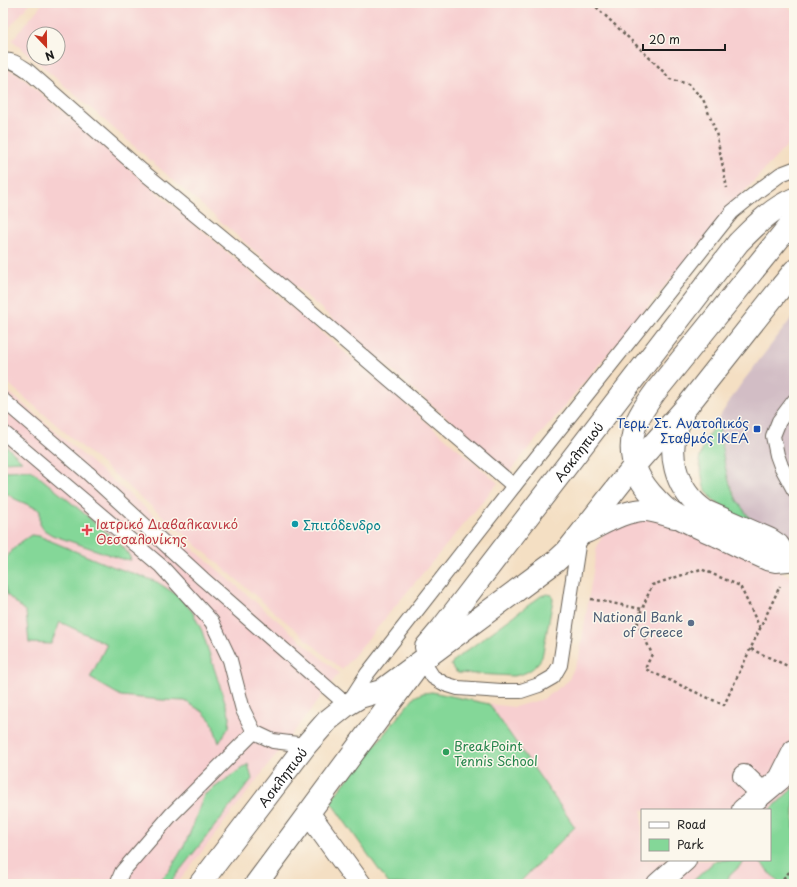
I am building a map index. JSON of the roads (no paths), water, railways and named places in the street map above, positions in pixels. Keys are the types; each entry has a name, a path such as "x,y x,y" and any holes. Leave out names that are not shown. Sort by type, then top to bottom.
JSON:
{"street":[{"name":"Ασκληπιού","path":"381,690 432,640 738,243 763,219 787,202 794,199"},
{"path":"791,561 776,561 767,559 684,520 663,506 640,480 632,458 632,440 638,419 656,391 794,220"},
{"name":"Ασκληπιού","path":"200,884 306,745 327,721 360,697 381,690 555,562 567,551 634,466 688,405 790,279"},
{"path":"688,405 679,422 674,443 674,463 676,473 683,489 696,505 705,511 769,539 778,545 791,561"},
{"path":"580,535 612,518 640,511 648,510 684,520"},
{"path":"256,884 422,660"},
{"path":"744,809 780,779 794,751"},
{"path":"744,776 762,793"},
{"path":"309,814 360,884"},
{"path":"658,884 684,861"}],"lane":[{"path":"3,61 6,60 17,63 27,70 142,171 267,274 514,486"},
{"path":"3,400 88,473 203,579 347,705 367,674 732,212 781,174 794,169"},
{"path":"794,401 779,421 773,436 777,456 794,490"},
{"path":"3,432 161,566 212,622 230,660 243,710 254,732 273,741 306,745"},
{"path":"422,660 433,677 445,684 458,688 521,691 539,685 553,677 560,665 580,535"},
{"path":"118,884 122,872 171,815 254,732"}],"place":[{"name":"Τερμ. Στ. Ανατολικός Σταθμός ΙΚΕΑ","path":"757,429"},
{"name":"Σπιτόδενδρο","path":"295,524"},
{"name":"Ιατρικό Διαβαλκανικό Θεσσαλονίκης","path":"87,530"},
{"name":"National Bank of Greece","path":"691,623"},
{"name":"BreakPoint Tennis School","path":"446,752"}]}
